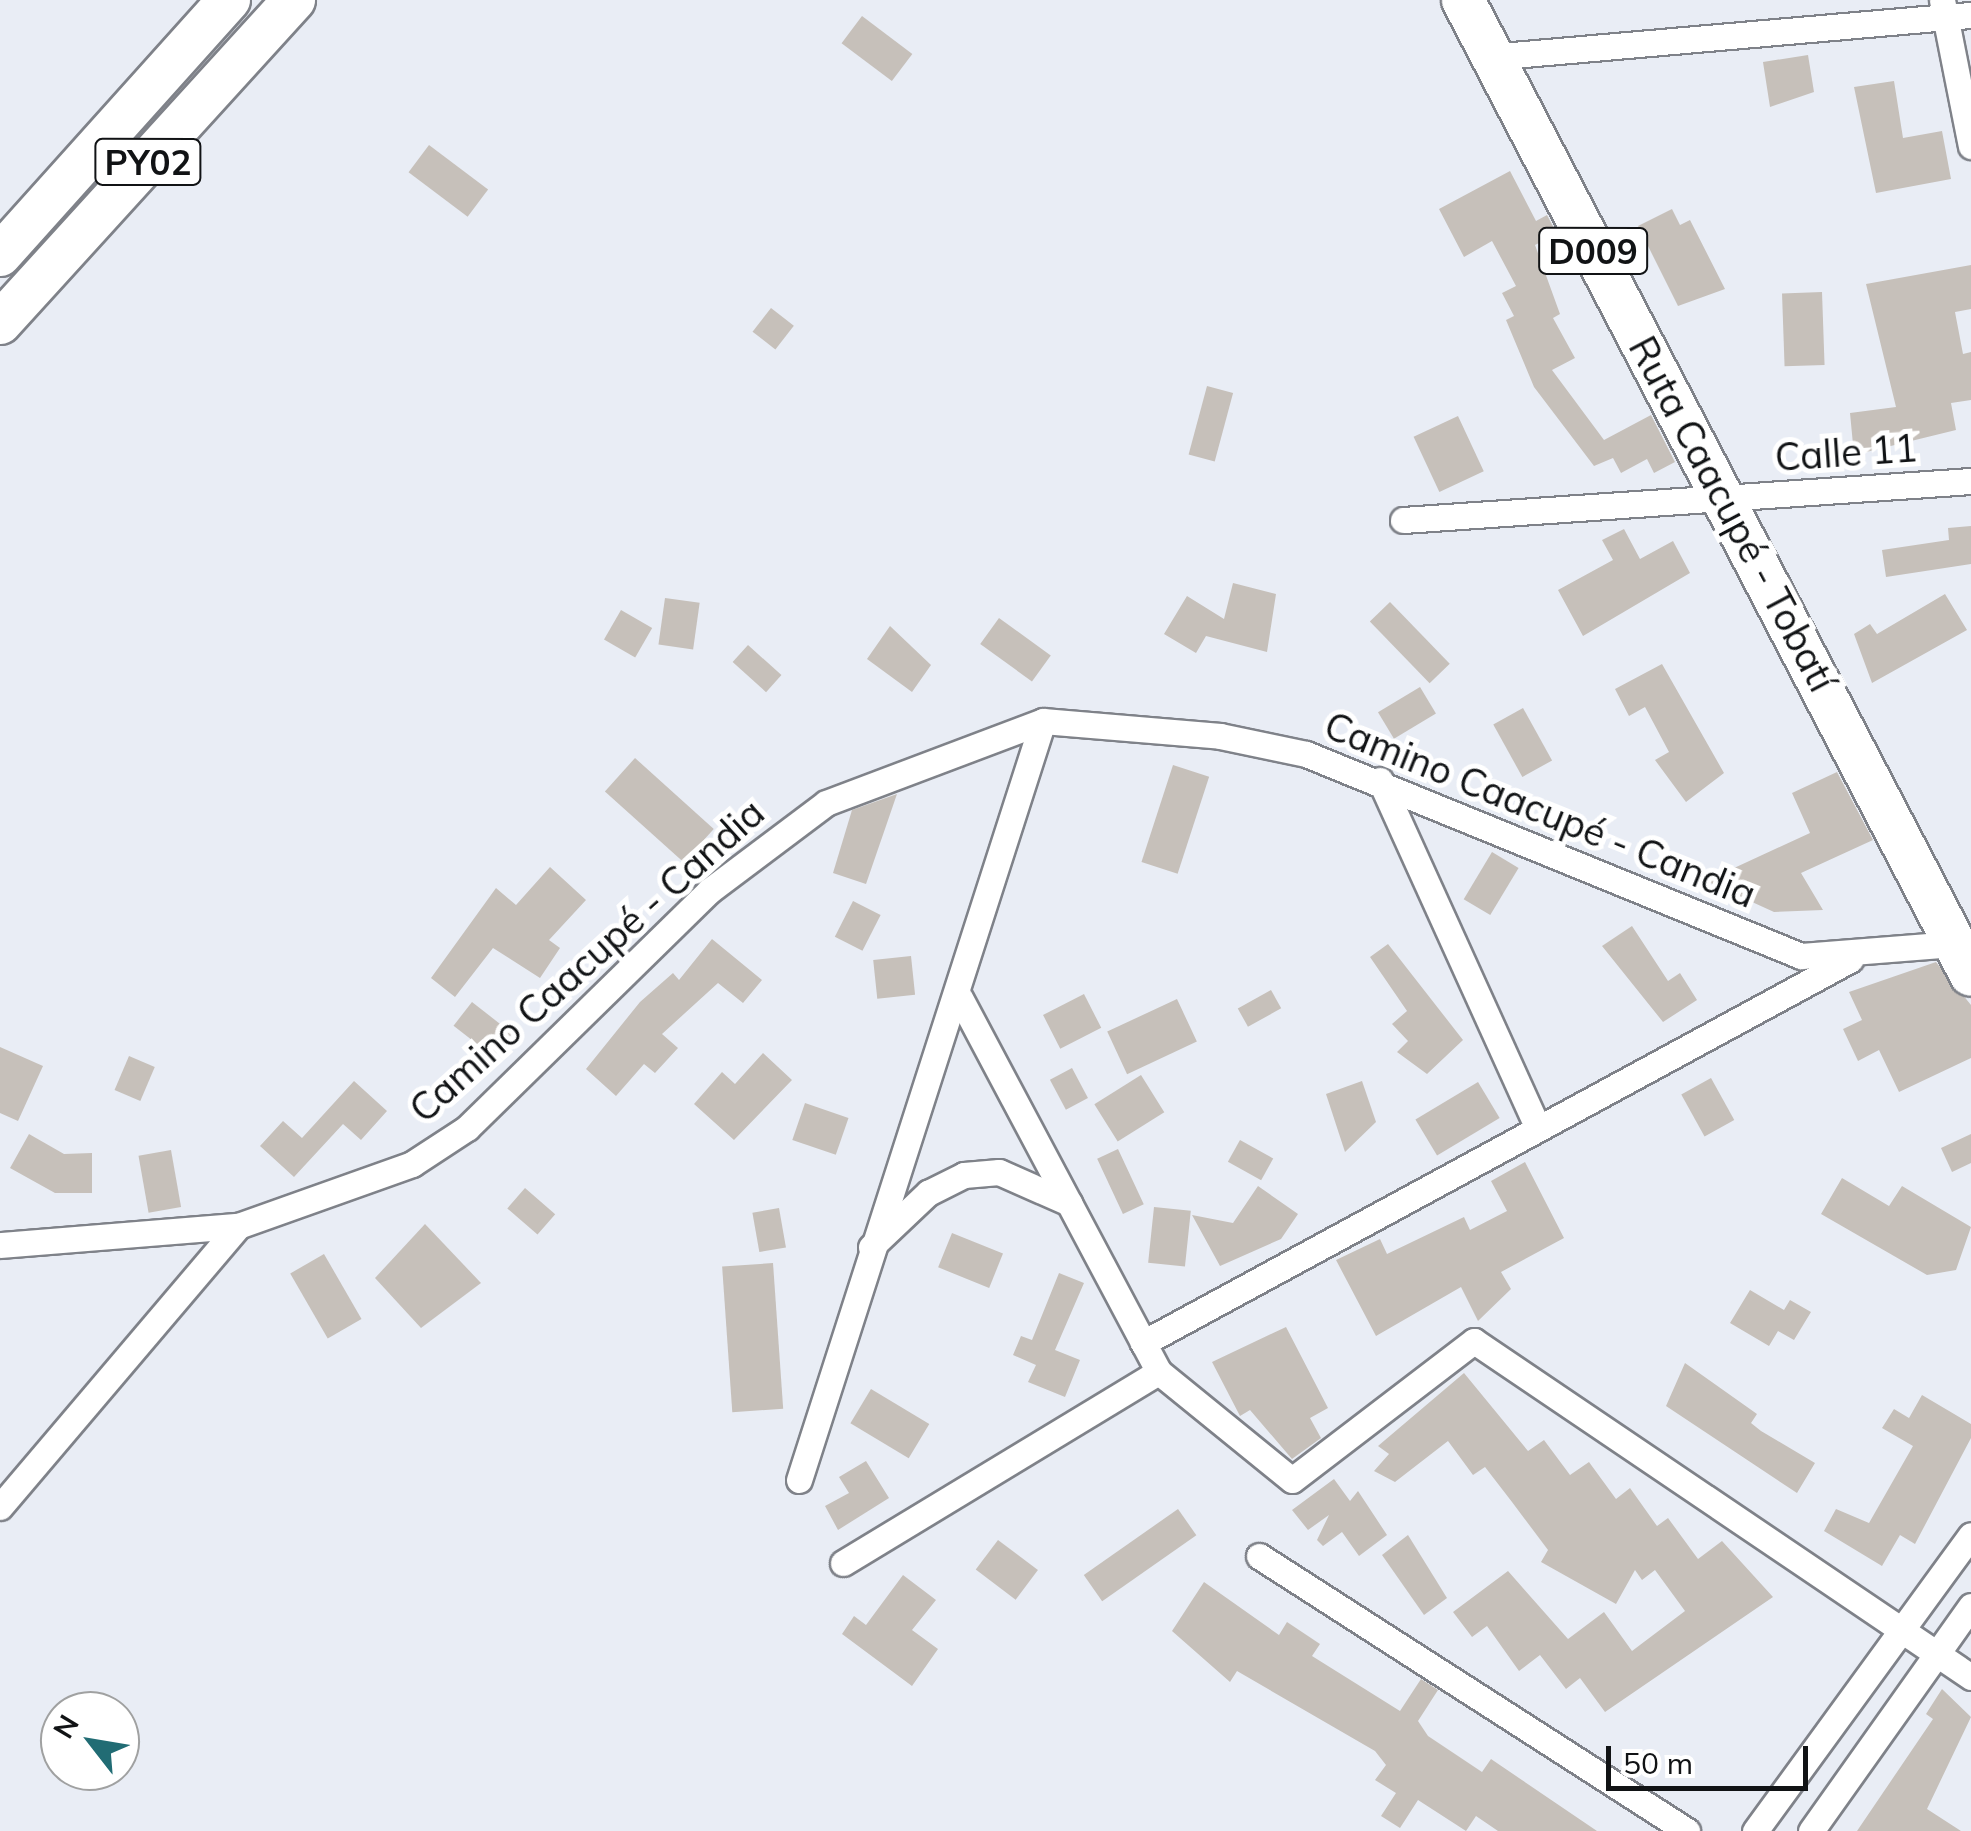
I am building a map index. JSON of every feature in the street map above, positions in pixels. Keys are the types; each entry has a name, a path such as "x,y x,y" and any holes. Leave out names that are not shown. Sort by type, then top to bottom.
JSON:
{"main road":[{"name":"PY02","path":"0,256 203,18 230,0"},
{"name":"PY02","path":"0,323 294,0"},
{"path":"231,71 315,0"},
{"name":"Ruta Caacupé - Tobatí","path":"1463,0 1490,58 1965,954"}],"street":[{"path":"1490,58 1953,11 1971,146"},
{"name":"Calle 11","path":"1404,520 1971,481"},
{"path":"799,1480 868,1250 960,998 1043,721"},
{"name":"Camino Caacupé - Candia","path":"0,1245 238,1226 368,1184 467,1128 684,914 826,803 1043,721 1220,736 1380,780 1801,956 1866,951 1965,954"},
{"path":"1380,780 1538,1128"},
{"path":"1143,1343 1866,951"},
{"path":"960,998 1158,1372 1292,1480 1474,1341 1896,1630 1971,1677"},
{"path":"868,1250 928,1194 964,1175 999,1172 1069,1203"},
{"path":"0,1507 238,1226"},
{"path":"843,1563 1158,1372"},
{"path":"1755,1831 1896,1630 1971,1535"},
{"path":"1259,1556 1687,1831"},
{"path":"1811,1831 1971,1606"}],"building":[{"path":"862,16 912,54 892,81 842,43"},
{"path":"1808,55 1814,92 1770,107 1763,62"},
{"path":"1894,81 1903,138 1942,131 1951,179 1876,193 1854,87"},
{"path":"429,145 488,190 468,217 409,172"},
{"path":"1510,171 1536,221 1547,215 1557,234 1535,245 1560,314 1553,318 1575,358 1552,370 1604,440 1651,415 1675,462 1654,473 1647,459 1621,473 1613,458 1594,466 1534,387 1506,320 1514,316 1502,293 1516,286 1492,241 1464,257 1439,209"},
{"path":"1672,209 1680,225 1690,220 1725,289 1678,306 1638,226"},
{"path":"1971,265 1971,309 1955,312 1963,354 1971,352 1971,400 1951,403 1956,430 1854,455 1850,413 1896,407 1866,284"},
{"path":"1822,292 1825,365 1785,366 1782,293"},
{"path":"771,308 794,326 775,349 753,332"},
{"path":"1207,386 1233,393 1215,462 1189,455"},
{"path":"1458,416 1484,471 1439,492 1414,437"},
{"path":"1971,526 1971,564 1886,577 1882,550 1949,540 1948,528"},
{"path":"1624,529 1640,559 1673,541 1690,573 1583,636 1558,590 1613,560 1602,540"},
{"path":"1233,583 1276,594 1267,652 1206,636 1196,653 1164,634 1187,596 1224,619"},
{"path":"1945,594 1967,630 1872,683 1854,634 1870,624 1877,634"},
{"path":"665,598 700,603 693,649 658,645"},
{"path":"1390,602 1450,664 1430,683 1370,621"},
{"path":"621,610 652,628 635,657 604,639"},
{"path":"999,618 1051,656 1032,682 980,644"},
{"path":"890,626 931,665 912,692 867,659"},
{"path":"748,645 781,675 766,692 733,662"},
{"path":"1662,664 1724,773 1686,802 1655,760 1669,752 1645,707 1629,716 1615,689"},
{"path":"1420,687 1436,714 1394,739 1378,712"},
{"path":"1523,708 1552,760 1522,777 1493,724"},
{"path":"635,758 714,829 684,862 605,791"},
{"path":"1173,765 1209,777 1178,874 1141,862"},
{"path":"1837,772 1873,840 1801,873 1823,910 1774,912 1706,881 1810,833 1792,793"},
{"path":"897,794 866,884 833,873 852,810"},
{"path":"1492,852 1519,868 1490,915 1464,899"},
{"path":"550,867 586,900 549,940 560,948 540,978 493,948 455,997 431,978 496,888 516,905"},
{"path":"853,901 881,915 862,951 835,937"},
{"path":"1632,926 1668,981 1680,973 1697,1000 1663,1022 1602,946"},
{"path":"712,939 762,980 743,1003 718,983 662,1034 678,1048 655,1073 644,1064 616,1096 586,1069 640,1002 673,973 679,980"},
{"path":"1388,944 1463,1040 1427,1074 1397,1052 1408,1041 1392,1024 1407,1011 1370,957"},
{"path":"911,956 915,995 877,999 873,960"},
{"path":"1936,962 1971,1005 1971,1058 1899,1092 1879,1050 1858,1061 1843,1029 1862,1020 1849,992"},
{"path":"1271,990 1281,1008 1248,1027 1238,1008"},
{"path":"1084,994 1101,1028 1060,1049 1043,1015"},
{"path":"1177,999 1197,1042 1127,1074 1107,1032"},
{"path":"472,1002 512,1033 494,1057 454,1026"},
{"path":"0,1047 43,1066 18,1121 0,1113"},
{"path":"763,1053 792,1080 734,1140 694,1104 722,1072 735,1084"},
{"path":"129,1056 155,1067 140,1101 115,1090"},
{"path":"1072,1068 1088,1098 1066,1110 1050,1080"},
{"path":"1141,1075 1164,1112 1118,1141 1094,1104"},
{"path":"1711,1078 1734,1120 1705,1136 1681,1094"},
{"path":"354,1081 387,1111 361,1140 343,1124 294,1177 260,1146 283,1121 302,1138"},
{"path":"1362,1081 1376,1122 1345,1152 1326,1094"},
{"path":"1478,1082 1500,1118 1437,1156 1415,1120"},
{"path":"805,1103 848,1118 836,1155 792,1140"},
{"path":"29,1134 64,1154 92,1153 92,1193 55,1193 10,1168"},
{"path":"1971,1134 1971,1163 1952,1172 1941,1148"},
{"path":"1240,1140 1273,1158 1261,1180 1228,1162"},
{"path":"1118,1149 1144,1204 1123,1214 1097,1159"},
{"path":"171,1150 181,1207 149,1213 139,1156"},
{"path":"1525,1162 1564,1238 1501,1272 1511,1289 1478,1321 1461,1287 1376,1336 1336,1260 1380,1239 1387,1254 1464,1217 1470,1230 1507,1211 1491,1181"},
{"path":"1842,1178 1889,1206 1902,1186 1971,1227 1956,1270 1927,1275 1821,1214"},
{"path":"1258,1186 1298,1214 1281,1239 1220,1266 1192,1215 1233,1223"},
{"path":"525,1188 555,1214 537,1235 507,1208"},
{"path":"1154,1207 1191,1211 1185,1267 1148,1263"},
{"path":"779,1208 786,1247 759,1252 752,1213"},
{"path":"425,1224 481,1283 421,1328 375,1278"},
{"path":"952,1233 1003,1254 989,1288 938,1267"},
{"path":"324,1254 362,1319 328,1338 290,1274"},
{"path":"773,1263 783,1409 732,1412 722,1267"},
{"path":"1059,1273 1084,1283 1055,1350 1080,1360 1065,1397 1028,1382 1036,1365 1013,1355 1021,1336 1032,1340"},
{"path":"1750,1290 1784,1310 1790,1300 1811,1312 1794,1340 1778,1331 1769,1346 1730,1323"},
{"path":"1286,1327 1328,1408 1310,1418 1321,1438 1292,1459 1250,1410 1240,1416 1212,1362"},
{"path":"1685,1363 1757,1414 1751,1423 1761,1431 1815,1463 1797,1493 1666,1406"},
{"path":"1464,1373 1528,1451 1544,1440 1570,1475 1589,1462 1616,1499 1630,1488 1657,1526 1668,1518 1698,1559 1722,1541 1773,1597 1605,1712 1580,1678 1566,1689 1540,1655 1519,1671 1487,1626 1472,1637 1453,1612 1508,1571 1568,1639 1604,1612 1632,1651 1685,1611 1655,1570 1642,1580 1635,1570 1616,1604 1541,1562 1548,1550 1512,1502 1485,1467 1473,1475 1448,1441 1395,1482 1374,1471 1389,1454 1378,1446"},
{"path":"871,1389 929,1424 909,1458 850,1423"},
{"path":"1922,1395 1971,1424 1971,1438 1915,1544 1900,1535 1882,1566 1824,1531 1836,1509 1869,1523 1913,1446 1882,1428 1894,1409 1909,1418"},
{"path":"866,1461 889,1498 838,1530 825,1506 849,1493 839,1477"},
{"path":"1334,1479 1350,1501 1358,1491 1387,1535 1359,1556 1342,1532 1323,1546 1317,1540 1329,1515 1308,1530 1292,1510"},
{"path":"1178,1509 1196,1535 1102,1601 1084,1575"},
{"path":"1408,1535 1447,1598 1424,1615 1382,1555"},
{"path":"998,1540 1038,1570 1016,1600 976,1570"},
{"path":"903,1575 936,1600 912,1630 938,1649 912,1686 842,1634 854,1616 866,1625"},
{"path":"1204,1582 1279,1635 1287,1622 1320,1644 1312,1656 1400,1711 1421,1679 1438,1690 1418,1721 1428,1736 1482,1772 1491,1759 1597,1831 1498,1831 1476,1816 1466,1831 1418,1800 1400,1828 1381,1816 1396,1793 1375,1780 1386,1765 1375,1751 1237,1671 1230,1682 1172,1631"},
{"path":"1942,1689 1971,1717 1927,1809 1961,1831 1857,1831 1933,1719 1926,1714"}]}
